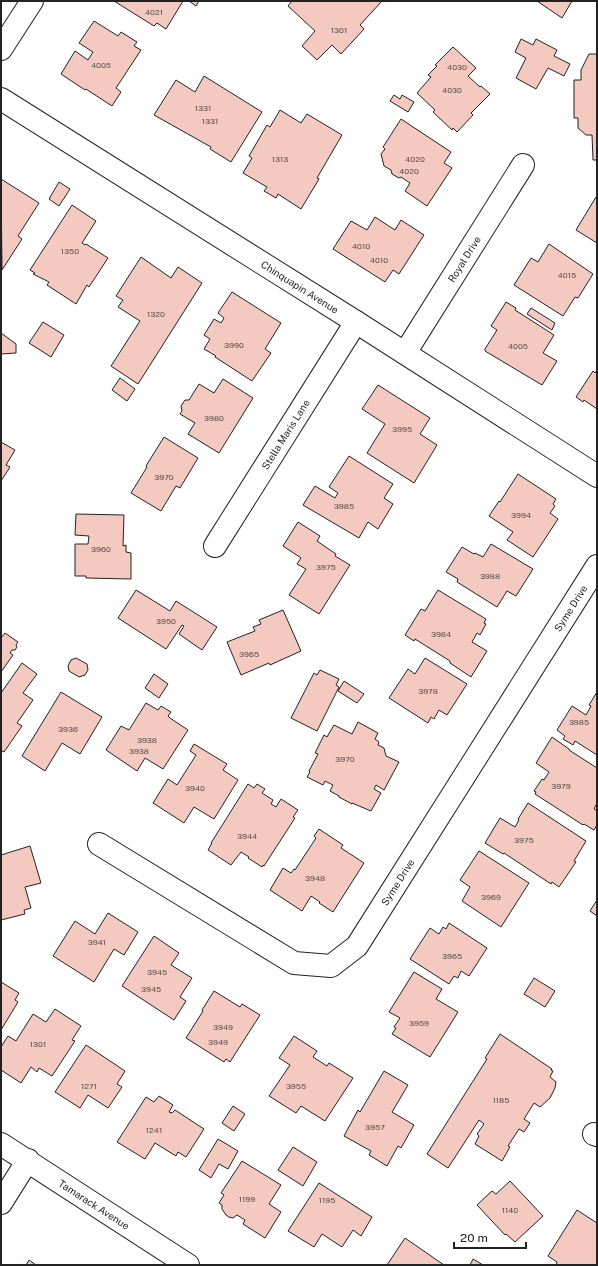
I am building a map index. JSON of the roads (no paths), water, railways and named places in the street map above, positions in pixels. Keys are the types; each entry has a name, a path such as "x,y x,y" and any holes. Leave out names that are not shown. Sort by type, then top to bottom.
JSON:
{"street":[{"path":"1,49 32,1"},
{"name":"Chinquapin Avenue","path":"1,99 356,322 597,476"},
{"name":"Royal Drive","path":"405,353 523,165"},
{"name":"Stella Maris Lane","path":"215,546 356,322"},
{"name":"Syme Drive","path":"99,844 294,963 331,966 357,946 597,566"},
{"name":"Tamarack Avenue","path":"1,1144 28,1160 188,1265"},
{"path":"1,1203 28,1160"}]}
